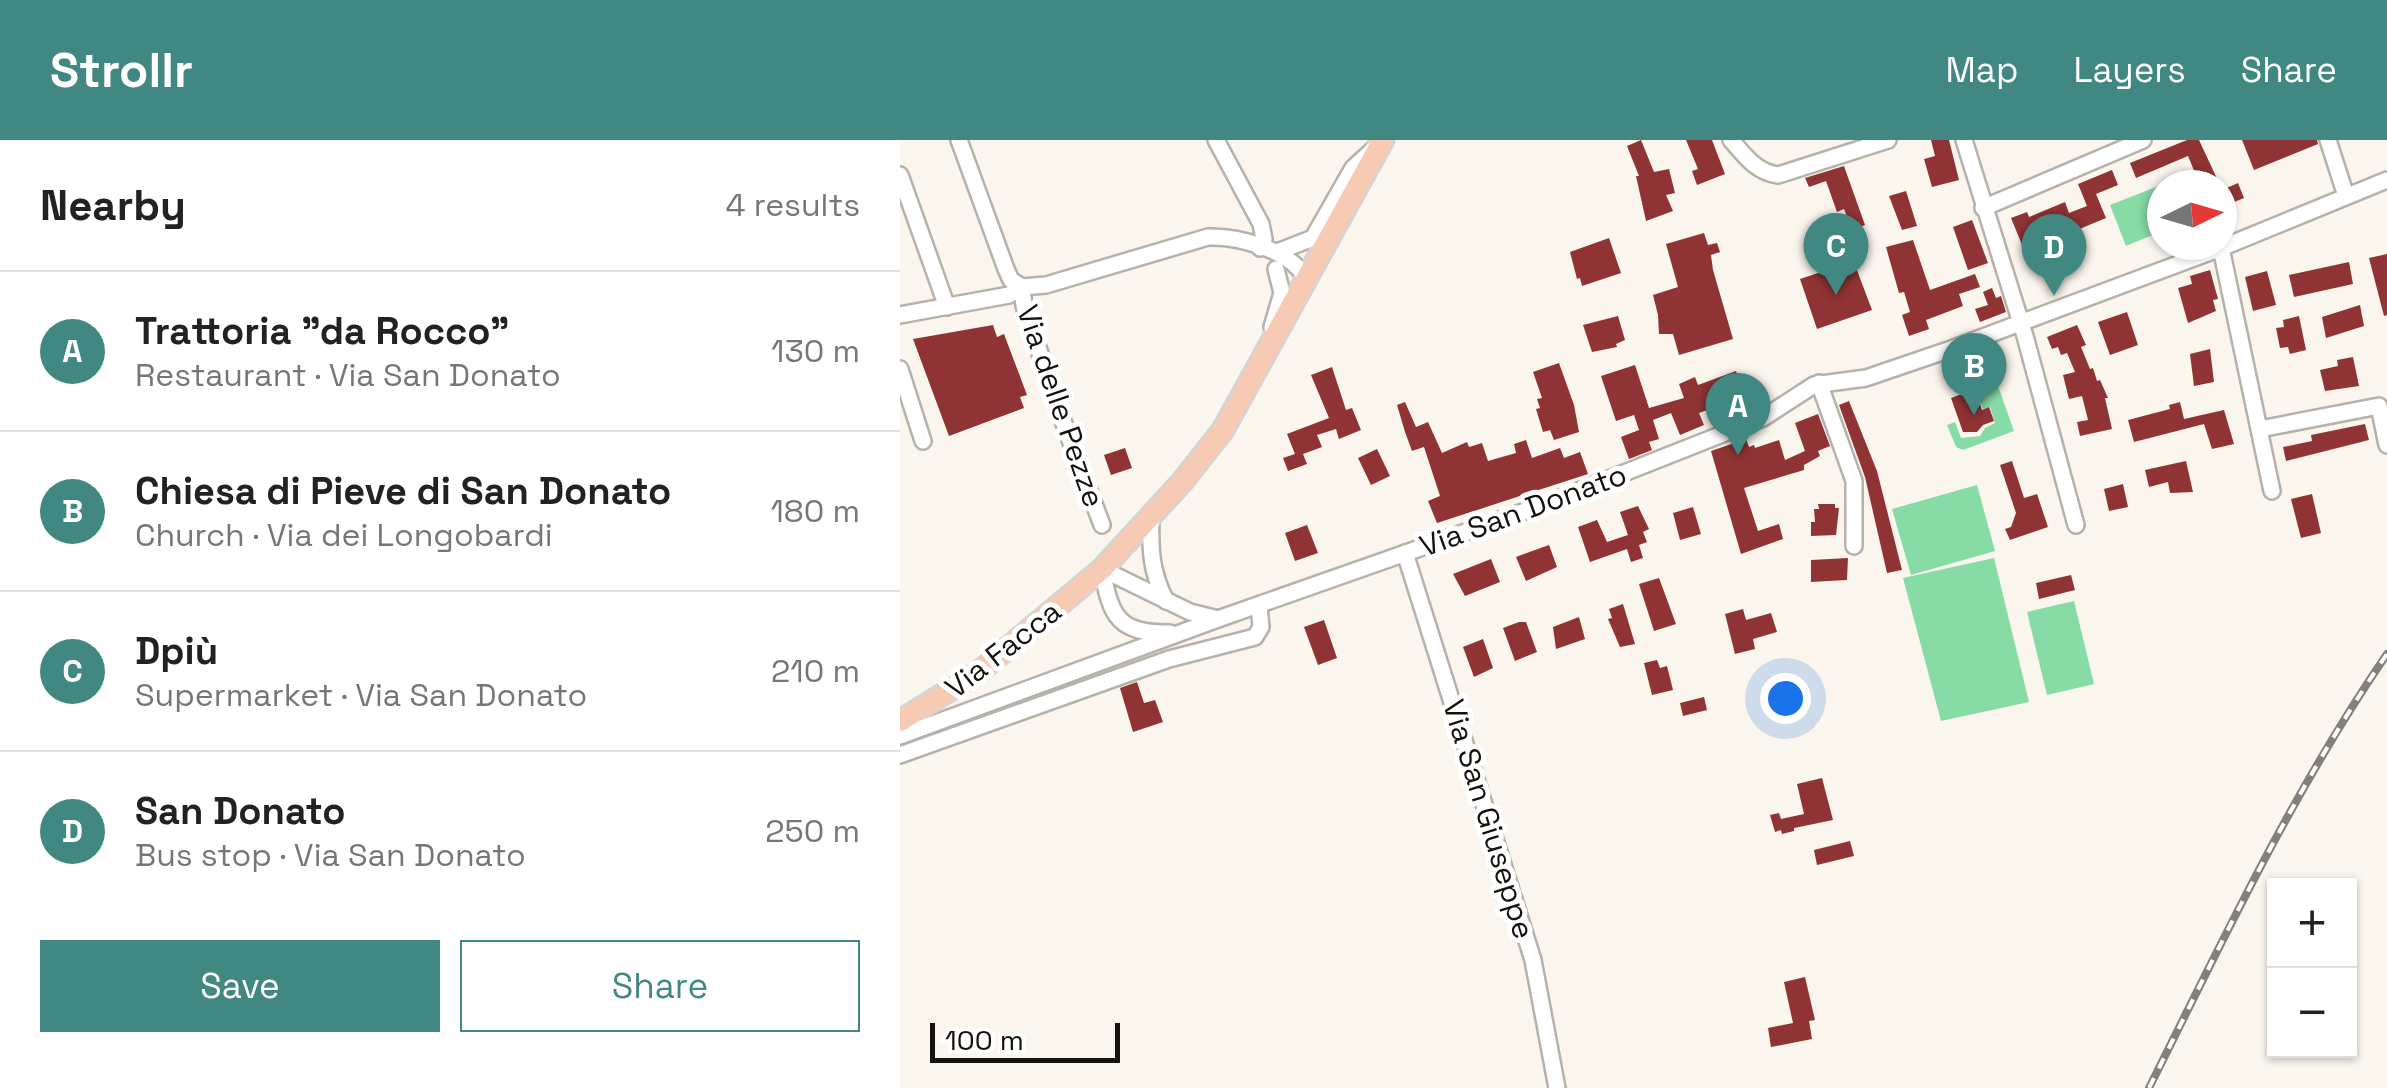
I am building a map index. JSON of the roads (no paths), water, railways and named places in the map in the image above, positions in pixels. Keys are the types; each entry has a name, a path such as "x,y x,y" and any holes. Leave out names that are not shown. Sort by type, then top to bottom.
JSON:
{"main road":[{"name":"Via Facca","path":"900,722 979,672 1102,569 1151,518 1223,430 1381,143"}],"street":[{"name":"Via delle Pezze","path":"959,140 1006,269 1022,287 1024,306 1054,395 1102,524"},
{"path":"1216,140 1262,224 1264,238 1260,248 1276,269 1282,292 1238,400"},
{"path":"1731,140 1751,163 1765,173 1778,175 1888,140"},
{"path":"1964,140 2076,525"},
{"path":"1983,208 2143,140"},
{"path":"2328,140 2346,196"},
{"path":"1276,252 1313,238 1353,168 1381,143"},
{"path":"900,175 947,307"},
{"name":"Via San Donato","path":"2237,241 2387,180"},
{"name":"Via delle Pezze","path":"900,314 1009,296 1022,287 1046,286 1208,237 1234,238 1276,252"},
{"path":"1276,252 1295,262 1305,278"},
{"name":"Via San Donato","path":"900,736 1696,446 1763,418 1800,392 1819,384 1866,378 2188,260"},
{"path":"2224,260 2272,490"},
{"path":"1276,269 1305,278"},
{"path":"900,369 923,440"},
{"path":"1819,384 1854,481 1854,546"},
{"path":"2260,429 2378,406 2387,445"},
{"path":"1151,518 1154,577 1166,601"},
{"name":"Via San Giuseppe","path":"1406,553 1533,960 1557,1088"},
{"path":"1102,569 1166,601 1218,618"},
{"name":"Via San Donato","path":"1102,569 1108,601 1128,628 1180,633"},
{"path":"900,755 1170,659 1254,637 1261,627 1259,606"}],"railway":[{"path":"2149,1088 2290,813 2387,654"}],"place":[{"name":"Dpiù","path":"1836,295"},
{"name":"San Donato","path":"2054,296"},
{"name":"Chiesa di Pieve di San Donato","path":"1974,415"},
{"name":"Trattoria \"da Rocco\"","path":"1738,455"}]}
